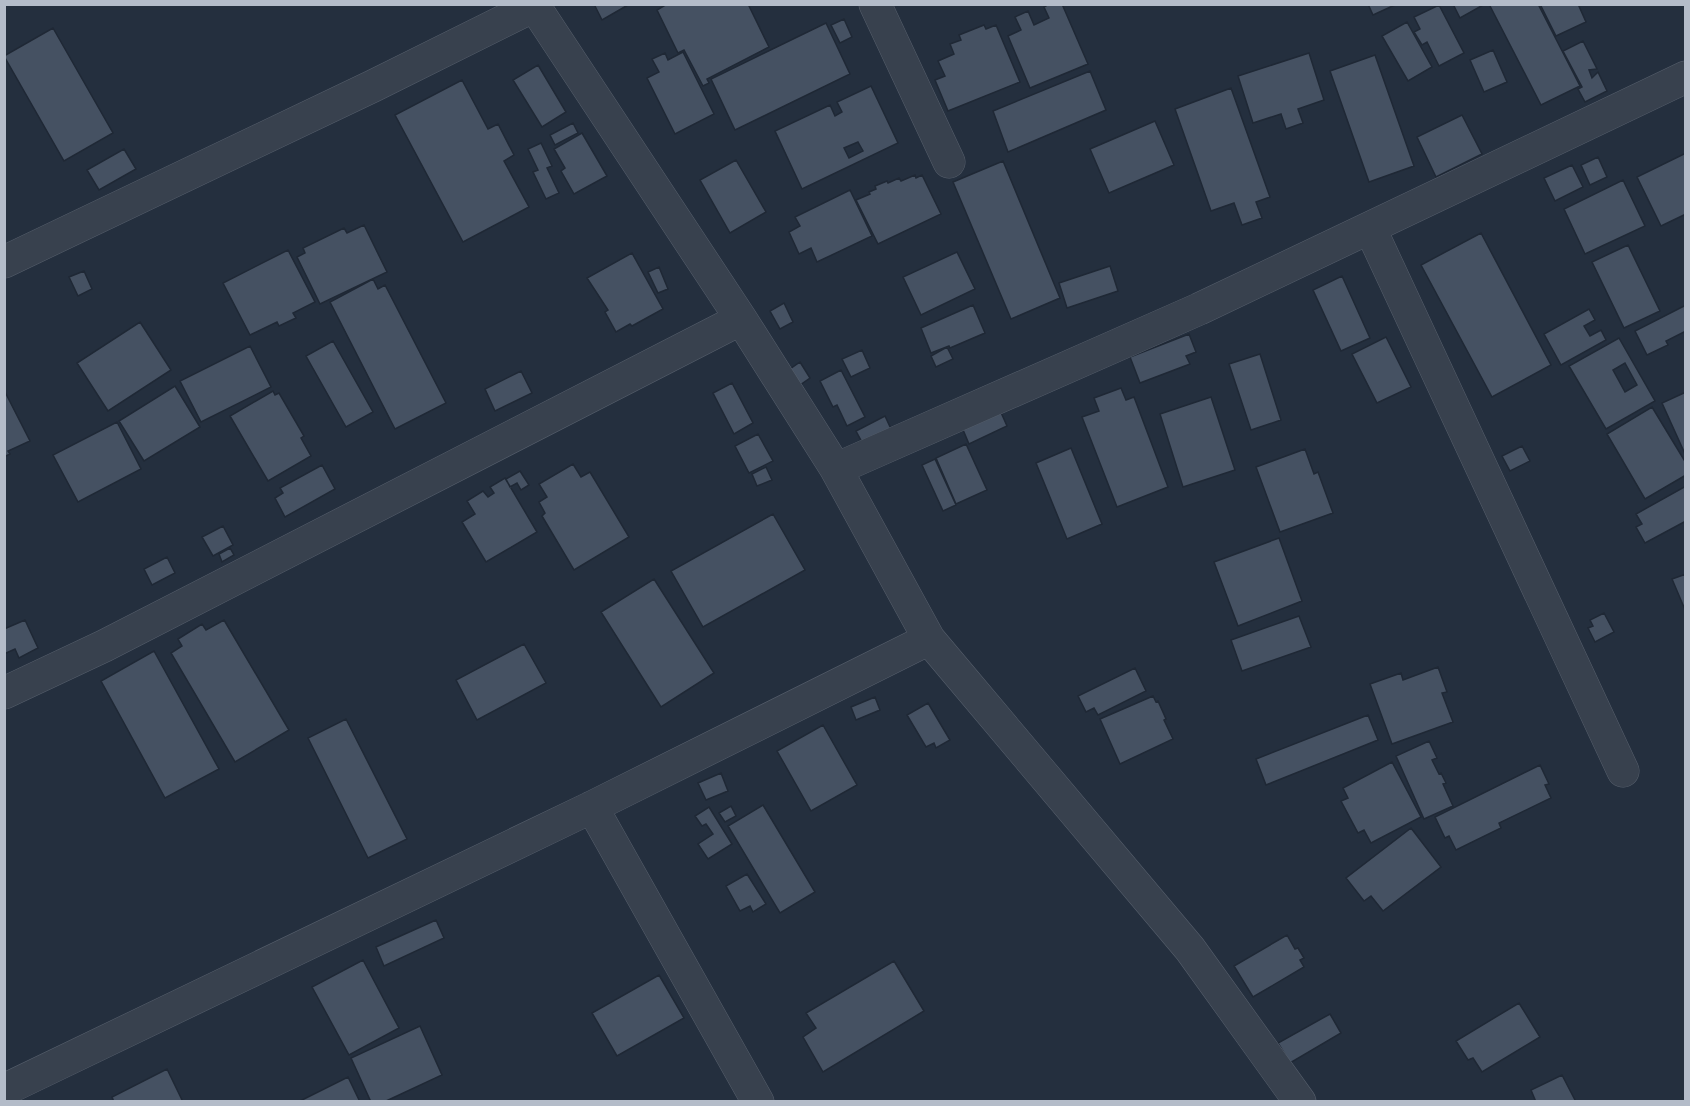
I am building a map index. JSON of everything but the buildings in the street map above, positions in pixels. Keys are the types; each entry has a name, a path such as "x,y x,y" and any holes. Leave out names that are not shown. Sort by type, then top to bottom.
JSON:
{"street":[{"path":"875,4 950,162"},
{"path":"4,262 362,91 534,5 741,319 837,470 928,639 1190,949 1299,1101"},
{"path":"837,470 1199,309 1686,77"},
{"path":"1370,228 1623,771"},
{"path":"4,693 114,641 741,319"},
{"path":"4,1090 592,807 928,639"},
{"path":"592,807 758,1101"}]}
